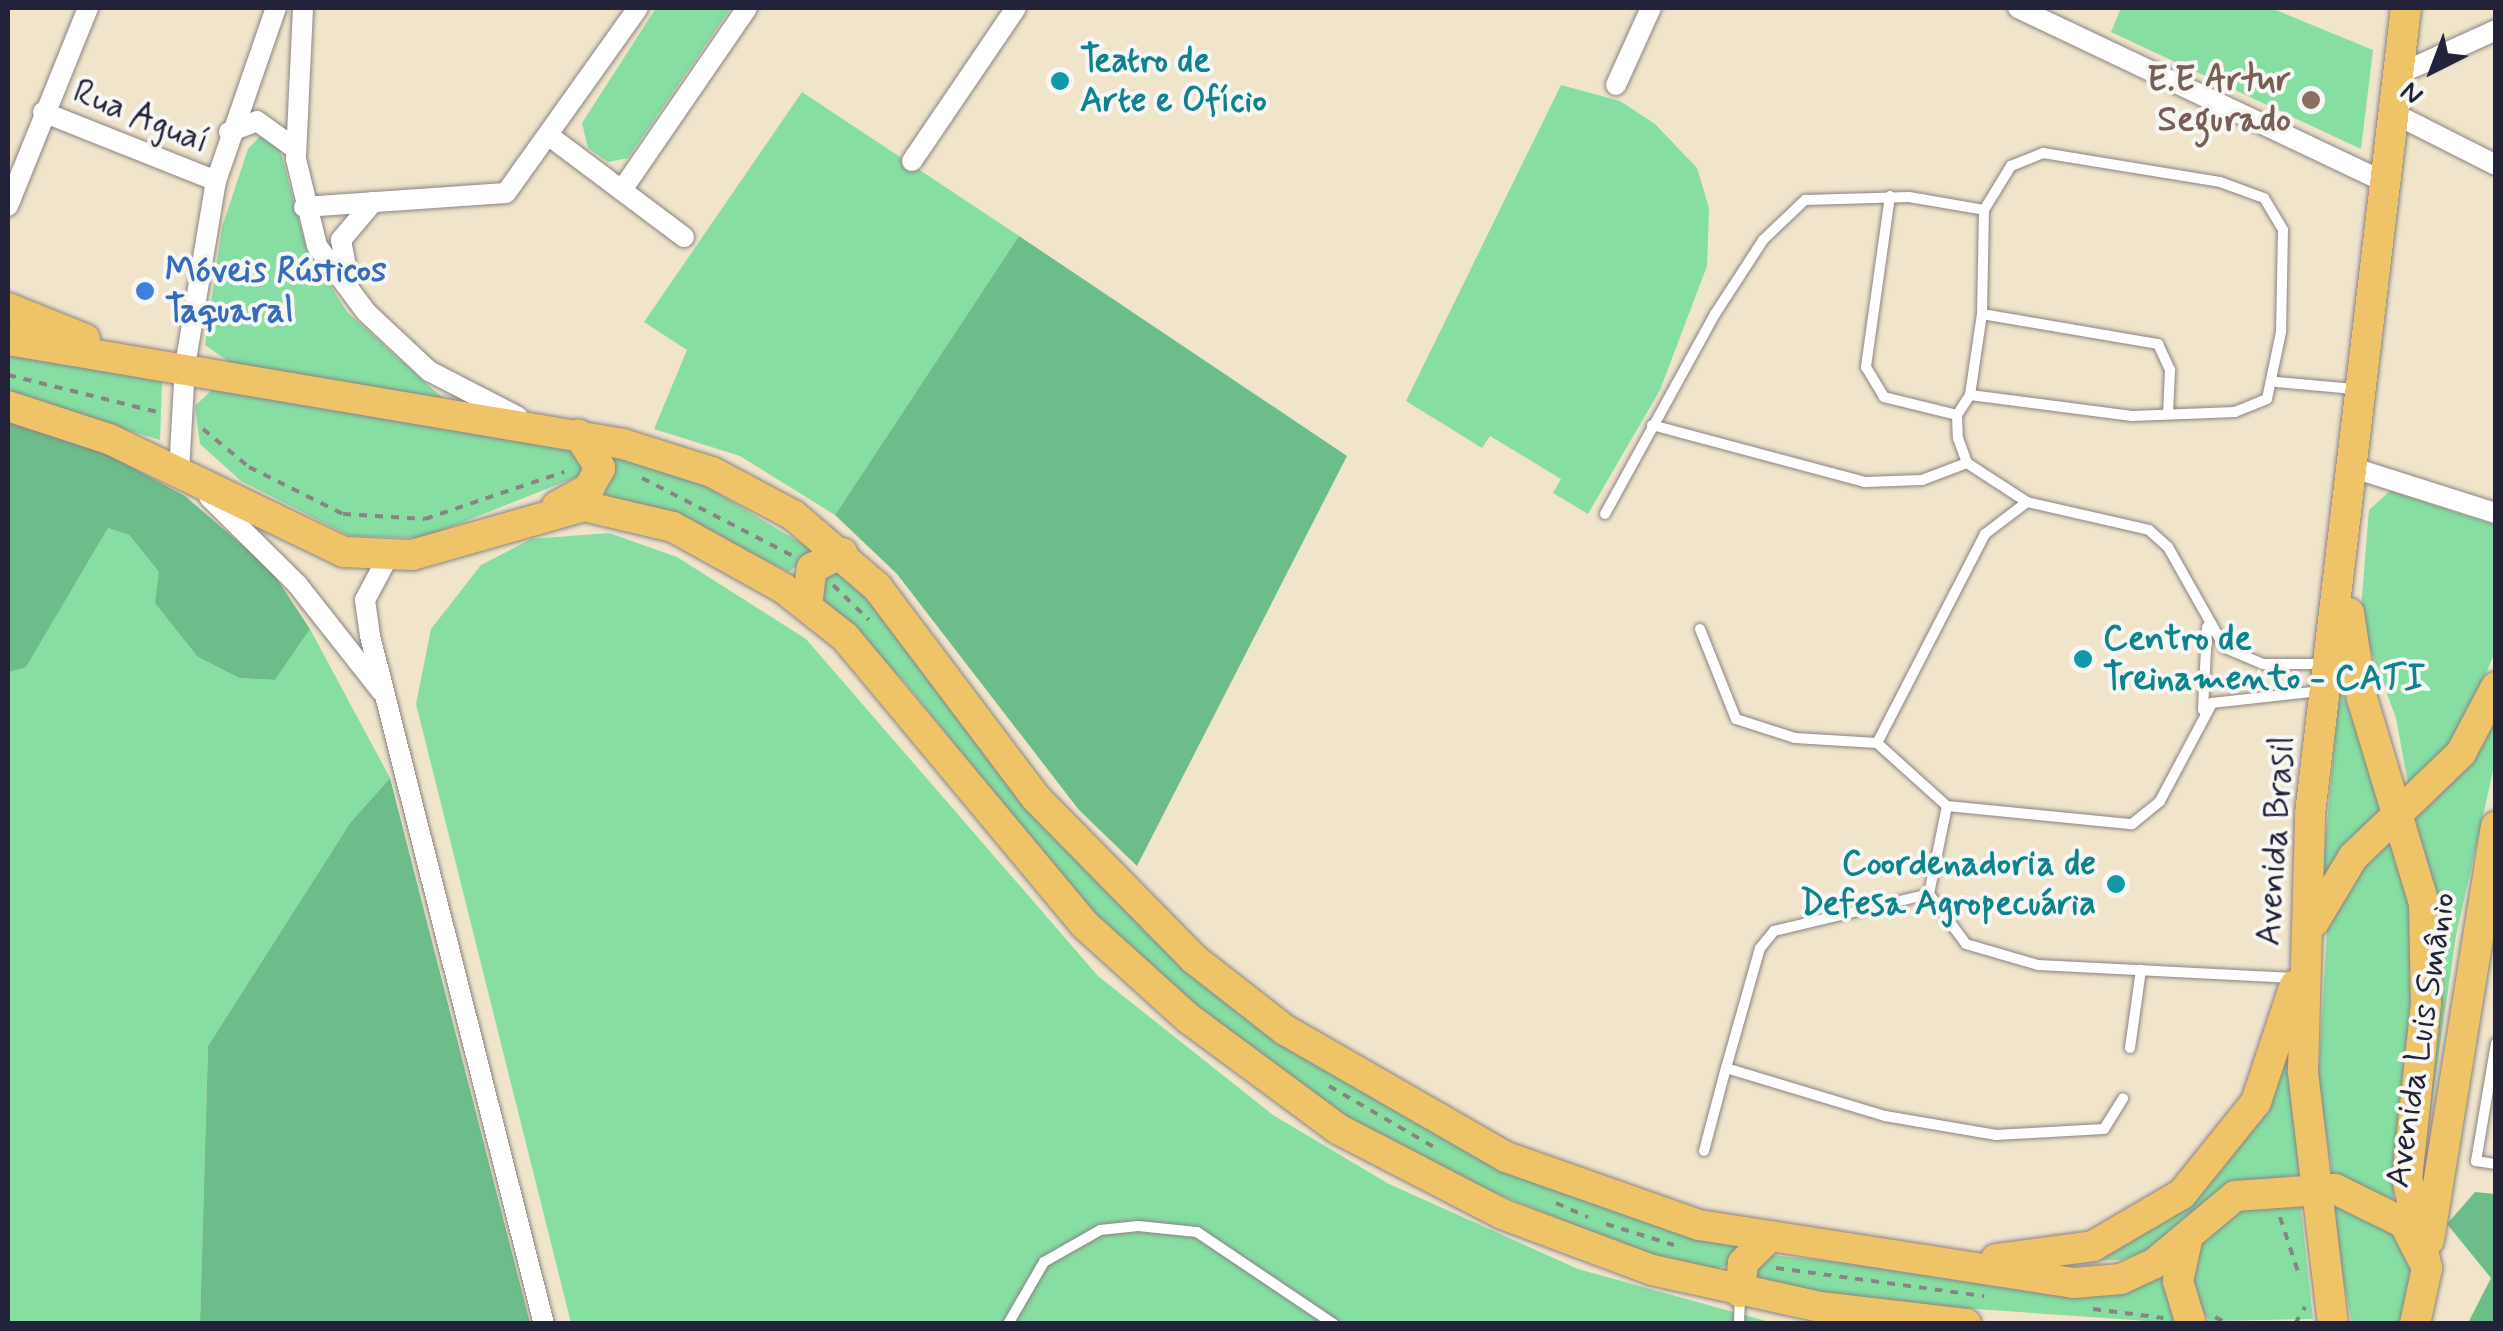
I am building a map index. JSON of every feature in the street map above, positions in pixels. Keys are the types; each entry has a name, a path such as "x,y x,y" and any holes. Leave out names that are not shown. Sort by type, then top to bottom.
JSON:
{"main road":[{"name":"Avenida Brasil","path":"2334,1324 2313,1186 2301,966 2328,678 2357,469 2406,8"},
{"path":"8,308 150,361"},
{"path":"8,340 538,426 712,472 843,553 1108,878 1286,1030 1506,1157 1699,1225 2103,1283 2155,1263 2236,1196 2313,1186 2391,1212 2427,1268"},
{"path":"8,406 71,422 306,538 389,555 445,548 532,518 584,506 642,513 807,606 904,702 1076,914 1264,1078 1378,1152 1502,1214 1808,1315 1966,1324"},
{"path":"532,518 596,480 599,456 578,434"},
{"path":"807,606 812,568 843,553"},
{"path":"2345,560 2362,698 2424,902 2428,962 2407,1178 2427,1268 2421,1316"},
{"path":"1962,1261 2093,1246 2182,1194 2256,1102 2333,881 2461,753 2496,687"},
{"name":"Avenida Luis Smânio","path":"2427,1268 2456,1026 2496,826"},
{"path":"1740,1292 1744,1262 1770,1236"},
{"path":"2188,1236 2178,1281 2199,1315"}],"street":[{"path":"8,206 88,8"},
{"path":"276,8 229,132 216,181 184,366 179,472 271,555 382,693"},
{"path":"303,8 296,149 304,207 318,246 366,312 429,371 538,426"},
{"path":"304,207 487,200 524,178 638,8"},
{"path":"624,187 747,8"},
{"path":"912,161 1016,8"},
{"path":"1616,85 1651,8"},
{"path":"2018,8 2388,184"},
{"path":"2399,74 2496,30"},
{"name":"Rua Aguaí","path":"43,112 216,181"},
{"path":"2395,114 2496,165"},
{"path":"229,132 257,121 296,149"},
{"path":"552,138 624,187 684,237"},
{"path":"366,312 341,263 342,240 373,202"},
{"path":"2357,469 2496,513"},
{"path":"389,555 365,600 382,693 412,779 544,1324"}],"lane":[{"path":"1970,395 2168,414 2250,409 2276,382 2286,255 2264,198 2043,154 2012,166 1984,210 1982,314 1970,395 1957,415 1967,463 2027,502 2149,530 2168,547 2206,621 2225,648 2249,662 2328,678"},
{"path":"1605,514 1652,424 1777,226 1805,200 1890,196 1984,210"},
{"path":"1890,196 1866,368 1884,397 1957,415"},
{"path":"1982,314 2146,337 2166,354 2168,414"},
{"path":"2276,382 2366,390"},
{"path":"1652,424 1865,482 1922,480 1967,463"},
{"path":"1877,743 1985,534 2027,502"},
{"path":"1700,629 1736,719 1794,738 1877,743 1947,806 2132,824 2160,802 2203,711 2206,621"},
{"path":"2203,711 2242,694 2328,678"},
{"path":"1947,806 1929,894 1954,935 1982,950 2038,965 2141,970 2301,966"},
{"path":"1704,1151 1760,948 1774,931 1929,894"},
{"path":"2130,1048 2141,970"},
{"path":"2496,1043 2476,1161 2496,1164"},
{"path":"1726,1068 1885,1116 1996,1134 2104,1130 2123,1099"},
{"path":"1008,1324 1044,1262 1100,1230 1138,1226 1196,1232 1334,1324"},
{"path":"1739,1324 1740,1292"}],"path":[{"path":"2270,1211 2290,1228 2302,1284"},
{"path":"2299,1323 2304,1298"},
{"path":"2199,1315 2228,1324"}],"green space":[{"path":"656,8 731,8 628,158 608,162 588,148 582,123"},
{"name":"E.E Artur Segurado","path":"2121,8 2271,8 2373,50 2361,149 2111,32"},
{"path":"1561,85 1620,101 1655,124 1697,168 1709,208 1707,266 1660,390 1588,514 1553,493 1561,479 1490,436 1482,448 1406,401"},
{"path":"802,92 1019,236 835,515 740,456 654,429 687,350 644,322"},
{"path":"263,133 280,149 306,247 347,312 446,401 231,363 205,345 222,227 248,149"},
{"path":"1019,236 1347,456 1137,866 1079,810 897,574 835,515"},
{"path":"8,352 162,382 160,440 8,395"},
{"path":"215,387 577,447 589,472 423,538 350,536 241,481 200,444 195,406"},
{"path":"8,422 105,453 185,496 271,570 310,629 275,680 239,678 198,657 155,603 159,572 129,535 108,528 26,667 8,672"},
{"path":"613,453 706,486 814,551 789,572 664,511 613,500 605,493"},
{"path":"2390,491 2495,525 2495,651 2461,737 2409,789 2396,718 2360,621 2369,510"},
{"path":"108,528 129,535 159,572 198,657 239,678 275,680 310,629 390,778 350,823 208,1046 200,1323 8,1324 8,672 26,666"},
{"path":"609,533 677,557 806,639 1098,976 1273,1115 1389,1184 1578,1269 1773,1323 571,1323 416,704 431,629 481,565 531,539"},
{"path":"839,566 1184,962 1592,1201 1732,1242 1740,1251 1732,1264 1716,1269 1635,1250 1471,1183 1335,1113 1221,1030 1098,924 905,682 814,593 819,575"},
{"path":"2340,683 2384,814 2341,849 2322,879"},
{"path":"2495,715 2495,762 2456,936 2425,1148 2440,957 2415,819"},
{"path":"390,778 530,1323 200,1323 208,1046 350,823"},
{"path":"2396,832 2418,915 2393,1201 2333,1179 2318,1084 2328,913 2346,879"},
{"path":"2289,1044 2299,1175 2227,1184 2149,1250 2121,1260 2064,1261 2205,1187 2266,1111"},
{"path":"2475,1192 2495,1194 2495,1323 2468,1323 2491,1278 2447,1224"},
{"path":"2300,1201 2313,1319 2210,1321 2194,1300 2190,1264 2207,1233 2246,1206"},
{"path":"2328,1203 2392,1227 2413,1267 2403,1323 2352,1323"},
{"path":"1761,1254 2081,1286 2164,1267 2176,1323 1847,1300 1752,1278"}],"place":[{"name":"Teatro de Arte e Ofício","path":"1060,81"},
{"name":"E.E Artur Segurado","path":"2311,100"},
{"name":"Móveis Rústicos Taquaral","path":"145,291"},
{"name":"Centro de Treinamento - CATI","path":"2083,659"},
{"name":"Coordenadoria de Defesa Agropecuária","path":"2116,884"}]}
